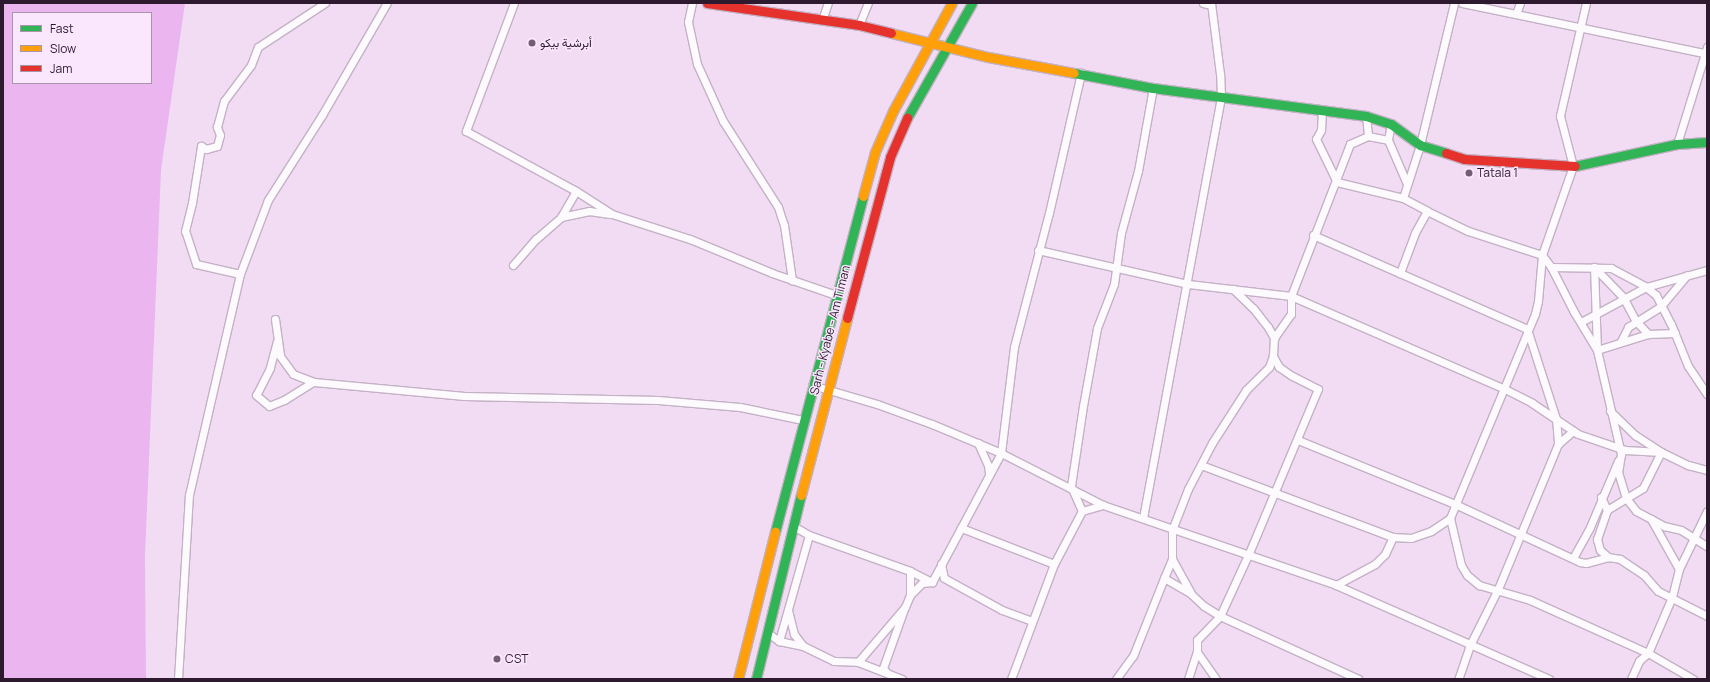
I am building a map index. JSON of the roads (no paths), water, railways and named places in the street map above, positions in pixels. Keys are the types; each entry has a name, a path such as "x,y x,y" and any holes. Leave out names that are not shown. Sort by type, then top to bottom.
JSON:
{"main road":[{"path":"707,3 859,25 930,41 988,57 1081,73 1154,88 1220,98 1366,116 1391,124 1420,145 1464,159 1573,166 1677,144 1707,142"},
{"name":"Sarh - Kyabe - Am Timan","path":"738,679 812,385 875,152 893,111 952,3"},
{"name":"Sarh - Kyabe - Am Timan","path":"756,679 828,389 890,158 907,118 972,3"}],"street":[{"path":"240,274 196,264 184,231 192,204 201,146 206,149 217,146 220,135 217,127 224,101 251,65 258,47 325,3"},
{"path":"178,679 189,495 240,274 259,218 268,200 322,115 387,3"},
{"path":"514,3 466,131 576,191 612,214"},
{"path":"692,3 688,22 697,64 722,121 778,207 784,225 792,280"},
{"path":"822,20 828,3"},
{"path":"859,25 868,3"},
{"path":"1143,518 1188,284 1220,98 1220,74 1211,4 1202,3"},
{"path":"1403,198 1420,145 1454,3"},
{"path":"1462,3 1580,27 1706,50 1677,144"},
{"path":"1516,14 1520,3"},
{"path":"1586,3 1560,116 1573,166 1542,255 1538,301 1450,518 1461,565 1467,575 1479,585 1498,589 1530,600 1648,654 1693,679"},
{"path":"932,582 1001,452 1014,347 1028,302 1038,250 1049,213 1081,73"},
{"path":"1082,511 1071,486 1097,328 1112,290 1121,233 1138,171 1152,105 1154,88"},
{"path":"1322,111 1322,130 1316,139 1337,182"},
{"path":"1366,116 1368,136"},
{"path":"1391,124 1388,140 1407,184"},
{"path":"1274,338 1291,314 1291,296 1313,235 1337,182 1350,144 1368,136 1388,140"},
{"path":"1337,182 1403,198 1468,231 1542,255 1551,267 1597,350"},
{"path":"513,265 536,239 561,217 576,191"},
{"path":"561,217 589,211 612,214 690,239 792,280 836,295"},
{"path":"1400,273 1414,234 1427,211"},
{"path":"1313,235 1527,330 1556,419 1558,444"},
{"path":"1038,250 1064,258 1116,267 1188,284 1291,296 1503,388 1556,419 1573,431 1620,451 1661,452"},
{"path":"1551,267 1611,268 1646,287 1656,295 1674,332 1688,366 1707,394"},
{"path":"1594,267 1623,297 1636,322 1648,334"},
{"path":"1594,267 1594,315 1597,350 1620,451 1618,472 1626,498 1636,511 1651,519 1697,538 1707,546"},
{"path":"1581,322 1623,297 1646,287 1687,274 1707,270"},
{"path":"1621,341 1628,327 1661,306 1687,274"},
{"path":"1116,679 1132,656 1172,559 1172,530 1188,489 1246,390 1269,367 1273,356 1274,338 1268,327 1253,308 1233,289"},
{"path":"275,319 280,356 293,374 313,382 464,396 658,400 740,407 803,420"},
{"path":"1597,350 1621,341 1648,334 1674,332"},
{"path":"278,337 270,368 256,395 269,406 284,400 313,382"},
{"path":"1188,679 1197,652 1197,640 1220,616 1250,553 1273,491 1298,440 1318,389 1292,376 1280,367 1273,356"},
{"path":"1269,367 1280,367"},
{"path":"812,385 878,404 1001,452 1071,486 1103,505 1143,518 1172,530 1250,553 1336,585 1549,679"},
{"path":"1610,411 1635,435 1661,452 1688,465 1707,470"},
{"path":"1458,679 1470,645 1498,589 1519,535 1558,444 1573,431"},
{"path":"1298,440 1455,504 1519,535 1586,563 1608,557"},
{"path":"978,443 988,465 989,475"},
{"path":"1573,558 1590,527 1620,451"},
{"path":"1607,510 1643,488 1661,452"},
{"path":"1201,465 1273,491 1335,517 1393,537 1411,538 1431,531 1450,518"},
{"path":"1597,539 1607,510 1601,497"},
{"path":"1011,679 1054,564 1082,511 1103,505"},
{"path":"1631,679 1639,661 1648,654 1672,597 1680,569 1697,538 1707,511"},
{"path":"1590,527 1605,518"},
{"path":"1651,519 1680,569"},
{"path":"795,526 809,535 910,571 932,582"},
{"path":"1590,527 1597,539 1600,550 1608,557 1631,564 1658,591 1707,616"},
{"path":"961,528 1054,564"},
{"path":"779,641 809,535"},
{"path":"1336,585 1375,564 1385,554 1393,537"},
{"path":"1172,559 1190,592 1204,606 1220,616 1358,679"},
{"path":"941,564 944,578 1002,610 1032,621"},
{"path":"910,571 910,595"},
{"path":"1164,578 1190,592"},
{"path":"887,673 884,668 904,607 910,595 922,583 932,582"},
{"path":"858,662 904,607"},
{"path":"788,610 794,634 803,646"},
{"path":"768,633 779,641 803,646 834,661 858,662 902,679"},
{"path":"1197,652 1216,679"}],"place":[{"name":"أبرشية بيكو","path":"532,43"},
{"name":"Tatala 1","path":"1469,173"},
{"name":"CST","path":"497,659"}]}
